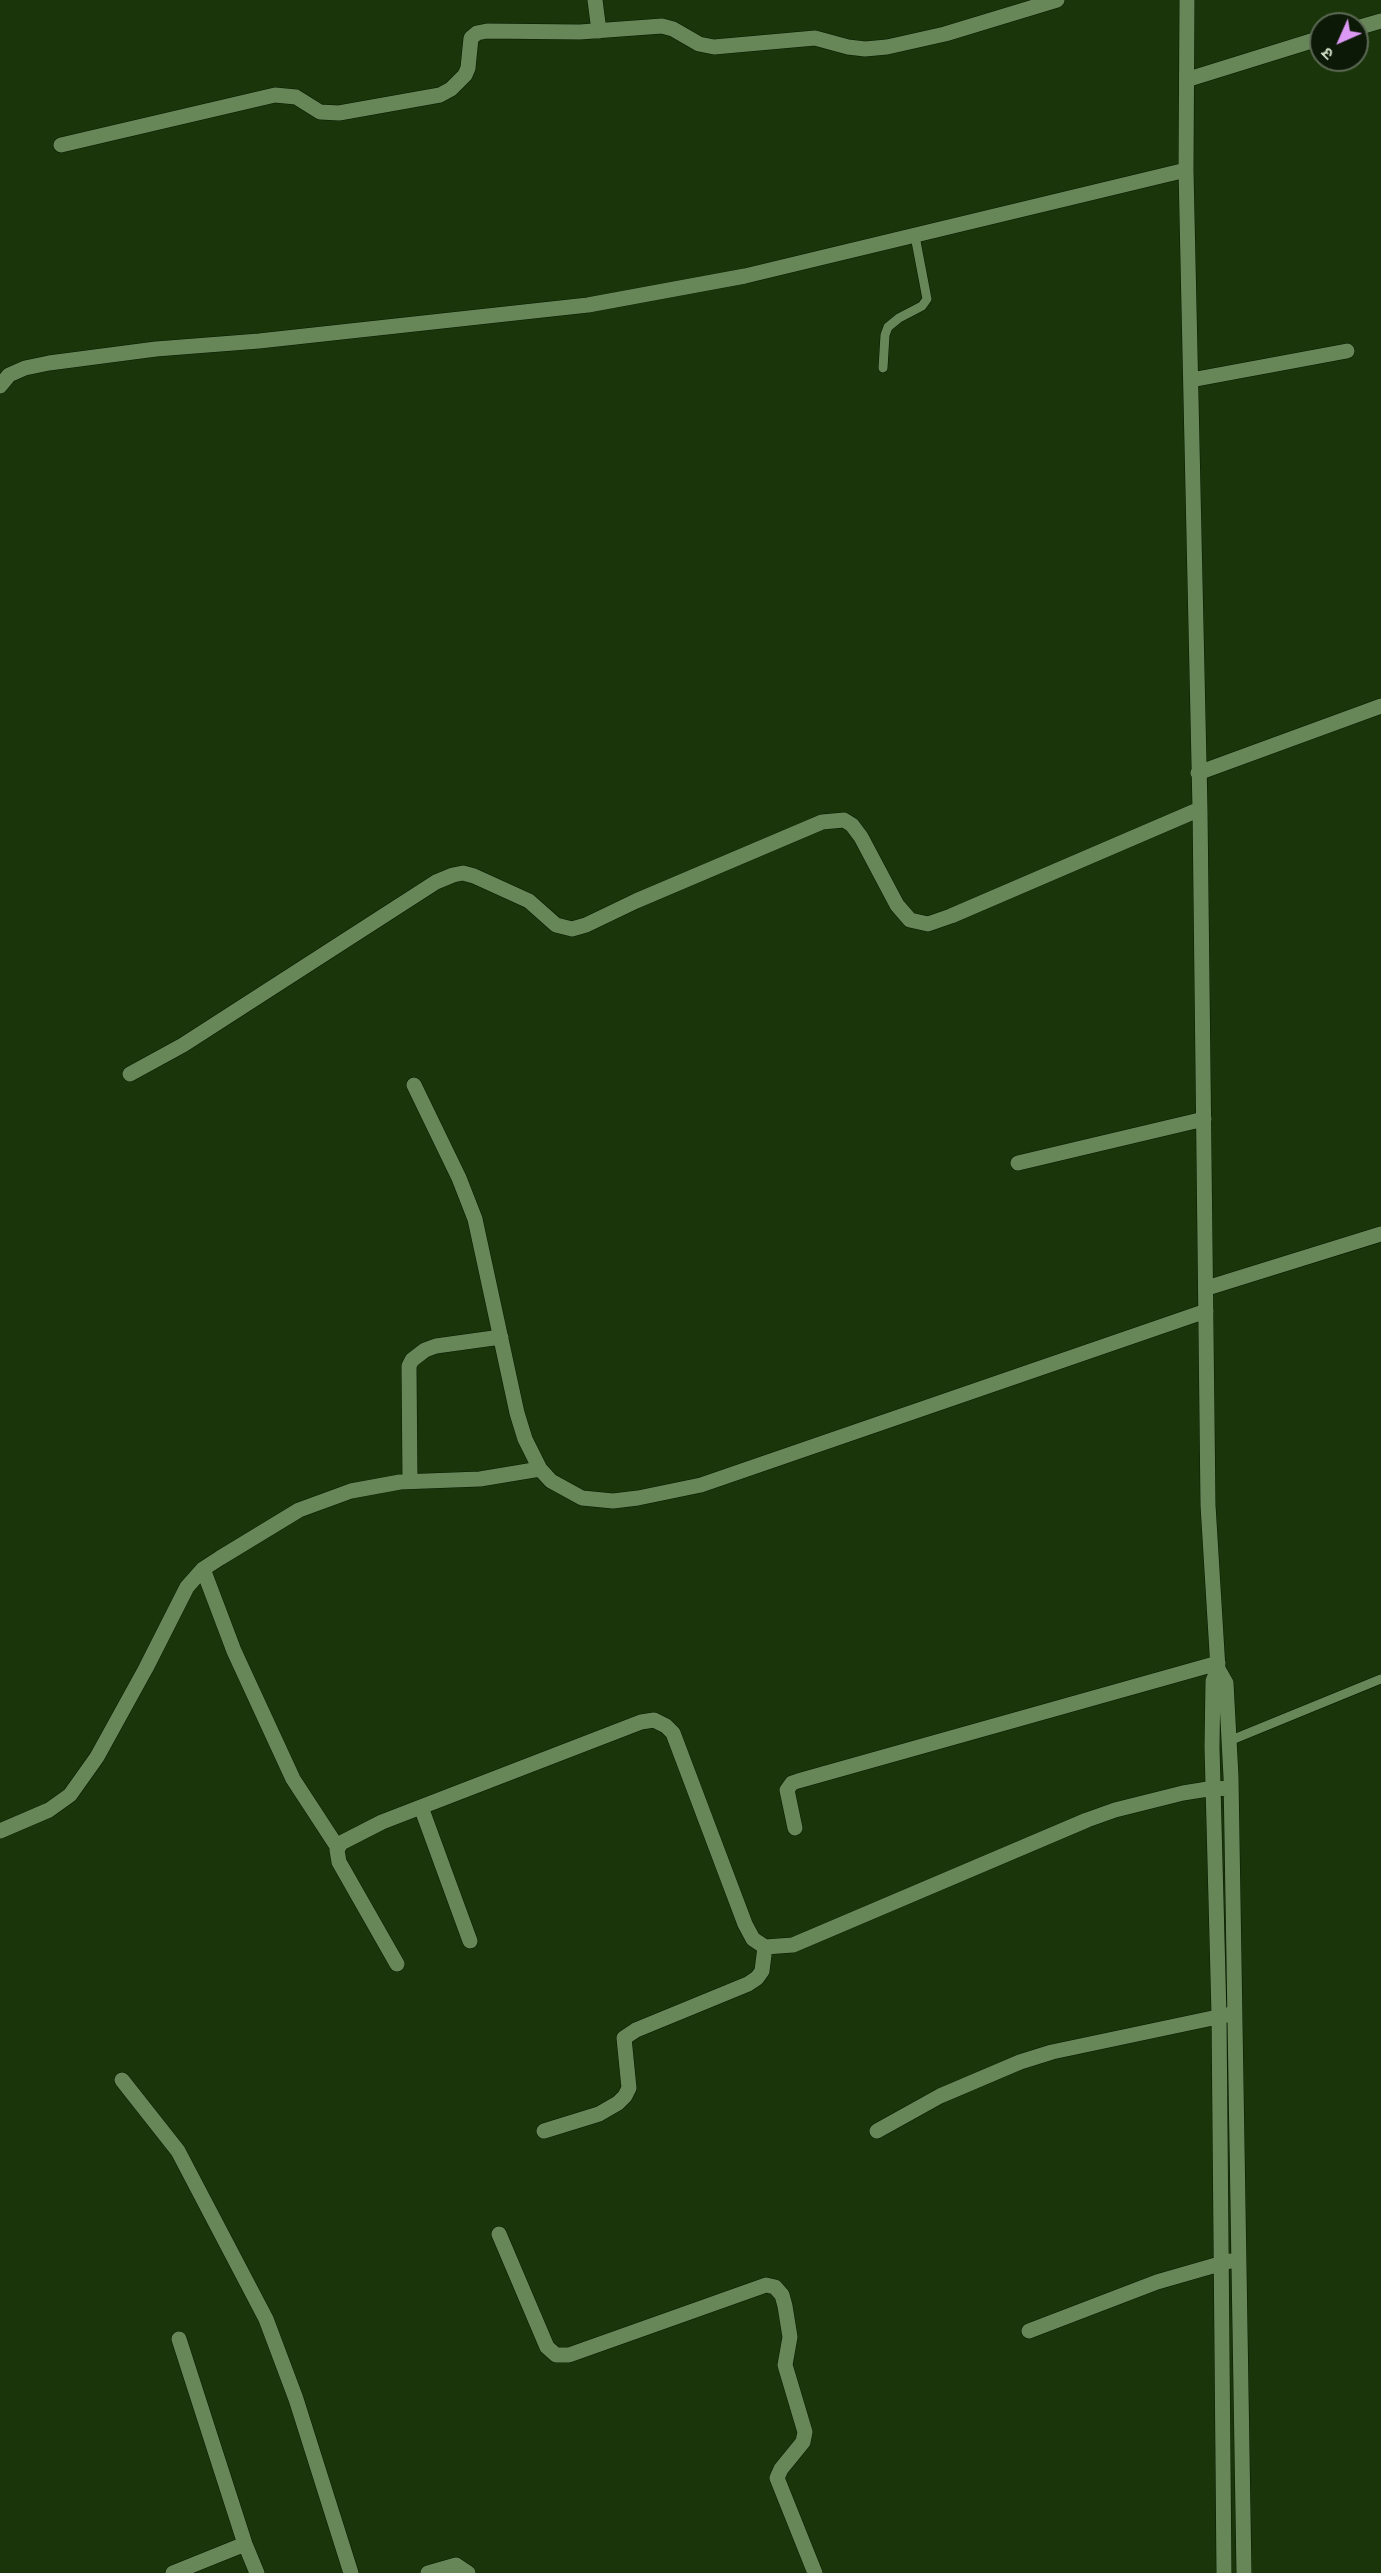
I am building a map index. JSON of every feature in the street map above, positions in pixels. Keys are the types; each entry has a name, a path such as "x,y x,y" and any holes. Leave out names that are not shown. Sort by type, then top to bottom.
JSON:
{"street":[{"path":"595,0 599,31"},
{"path":"61,145 275,95 296,97 320,112 339,113 440,95 451,89 465,75 468,68 471,38 487,30 599,31 662,26 673,29 699,44 714,47 815,38 865,49 888,47 945,34 1057,0"},
{"path":"1187,0 1189,79 1186,170 1200,809 1208,1505 1218,1666 1226,1683 1231,1789 1244,2573"},
{"path":"1189,79 1309,42"},
{"path":"0,386 9,375 25,368 49,363 156,349 259,341 588,305 744,276 1186,170"},
{"path":"1191,380 1347,351"},
{"path":"1198,773 1381,706"},
{"path":"130,1074 183,1045 436,882 453,875 463,873 474,876 529,901 556,925 572,929 586,925 636,901 822,822 844,820 852,825 861,837 897,905 910,920 928,924 1200,809"},
{"path":"414,1085 459,1178 475,1219 517,1413 525,1439 540,1469 563,1489 582,1498 613,1501 665,1495 700,1485 1206,1311"},
{"path":"1018,1163 1204,1119"},
{"path":"1207,1288 1381,1234"},
{"path":"410,1481 409,1366 412,1360 425,1350 436,1346 501,1337"},
{"path":"0,1831 49,1810 70,1795 86,1774 146,1668 187,1587 203,1569 299,1510 351,1491 410,1481 480,1479 540,1469"},
{"path":"203,1569 234,1651 293,1779 339,1848"},
{"path":"1218,1666 1213,1681 1219,2015 1224,2573"},
{"path":"795,1828 787,1790 792,1783 1218,1666"},
{"path":"397,1964 339,1862 341,1843 421,1807 641,1722 654,1720 661,1722 673,1733 745,1924 753,1939 765,1947 793,1945 1086,1820 1146,1802 1214,1788 1231,1789"},
{"path":"421,1807 470,1941"},
{"path":"544,2131 599,2114 618,2103 626,2096 629,2088 624,2038 636,2030 758,1978 762,1971 765,1947"},
{"path":"877,2131 940,2096 1020,2062 1052,2052 1219,2015 1236,2014"},
{"path":"122,2080 178,2151 266,2319 296,2399 351,2573"},
{"path":"500,2234 547,2346 552,2353 562,2357 766,2285 775,2287 782,2295 790,2337 785,2365 805,2432 803,2442 781,2469 777,2478 815,2573"},
{"path":"1029,2331 1157,2282 1238,2259"},
{"path":"179,2339 245,2544 257,2573"},
{"path":"1222,2505 1244,2505"},
{"path":"173,2573 245,2544"},
{"path":"428,2573 456,2565 468,2573"}],"lane":[{"path":"883,368 885,335 888,327 899,318 922,306 927,299 915,236"},
{"path":"1229,1741 1381,1678"}]}
